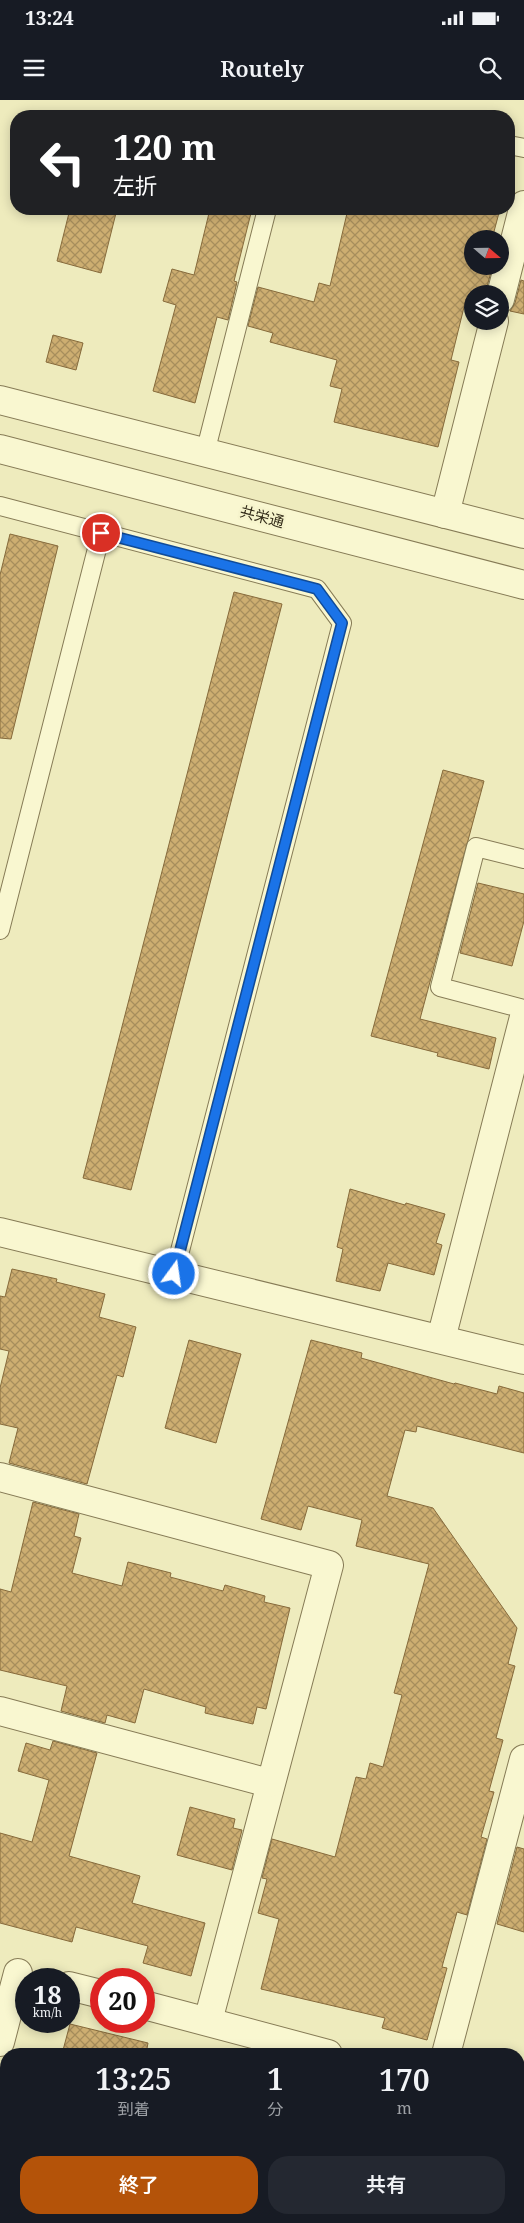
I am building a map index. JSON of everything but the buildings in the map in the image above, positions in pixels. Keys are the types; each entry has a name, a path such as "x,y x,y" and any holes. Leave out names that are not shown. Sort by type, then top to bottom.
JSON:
{"street":[{"path":"504,285 524,205"},
{"path":"445,514 492,330"},
{"path":"0,400 524,534"},
{"name":"共栄通","path":"0,449 524,585"},
{"path":"441,1339 524,1017"},
{"path":"0,1232 524,1360"},
{"path":"0,1477 329,1565 269,1783 208,2021"},
{"path":"0,1711 269,1783"},
{"path":"448,2048 520,1792 524,1759"},
{"path":"0,2042 15,1988"},
{"path":"155,2008 306,2048"}],"lane":[{"path":"205,453 265,215"},
{"path":"0,506 317,589 342,623 174,1274"},
{"path":"0,930 101,533"},
{"path":"524,859 476,847 440,987 524,1009"}],"route":[{"path":"101,533 317,589 342,623 174,1274"}]}
